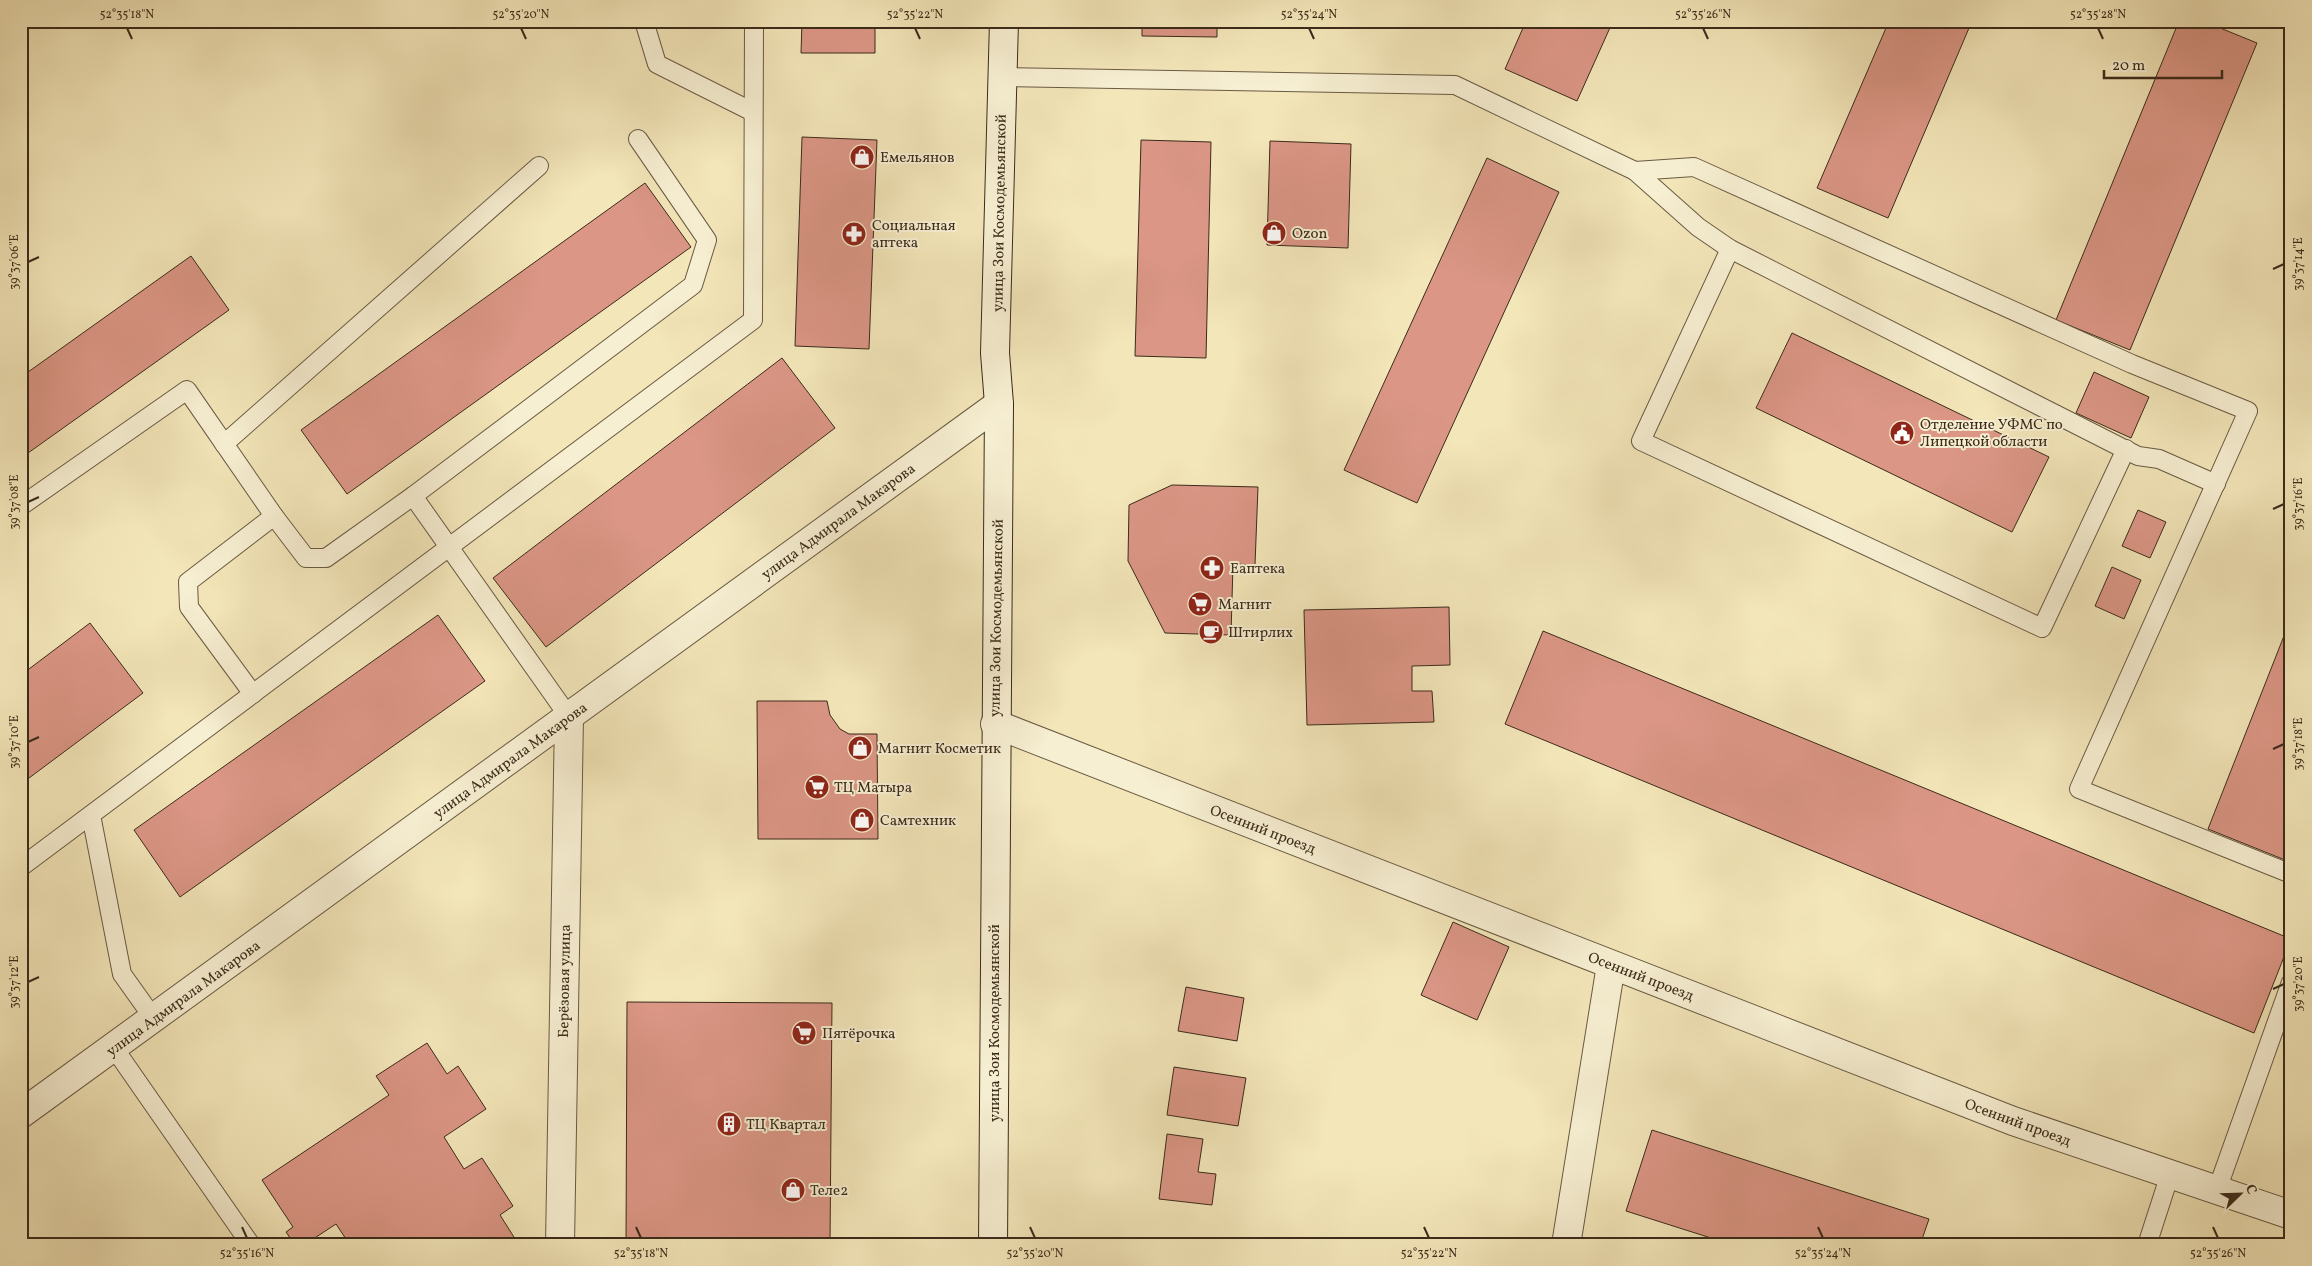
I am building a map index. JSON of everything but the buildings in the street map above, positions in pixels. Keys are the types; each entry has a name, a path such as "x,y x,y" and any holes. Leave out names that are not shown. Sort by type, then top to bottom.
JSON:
{"street":[{"name":"улица Зои Космодемьянской","path":"993,1245 995,724 999,404 996,353 1004,21"},
{"name":"улица Адмирала Макарова","path":"21,1114 999,404"},
{"name":"Берёзовая улица","path":"560,1245 569,717"},
{"name":"Осенний проезд","path":"995,724 2012,1121 2291,1214"},
{"path":"1566,1245 1610,964"}],"lane":[{"path":"644,21 656,64 753,112"},
{"path":"21,867 753,320 754,21"},
{"path":"1002,77 1455,85 1635,170 1698,227 1730,249 2138,456 2159,459 2216,484"},
{"path":"21,506 187,390 274,516 306,558 326,558 694,285 707,240 638,139"},
{"path":"224,444 540,166"},
{"path":"1635,170 1694,167 2132,364 2248,411 2079,789 2291,874"},
{"path":"1730,249 1641,441 2042,628 2126,450"},
{"path":"412,496 569,717"},
{"path":"253,694 189,607 188,582 274,516"},
{"path":"91,815 122,974 154,1019"},
{"path":"2217,1190 2291,982"},
{"path":"114,1048 251,1245"},
{"path":"2148,1245 2170,1174"}],"place":[{"name":"Емельянов","path":"862,157"},
{"name":"Ozon","path":"1274,233"},
{"name":"Социальная аптека","path":"854,234"},
{"name":"Отделение УФМС по Липецкой области","path":"1902,433"},
{"name":"Еаптека","path":"1212,568"},
{"name":"Магнит","path":"1200,604"},
{"name":"Штирлих","path":"1211,632"},
{"name":"Магнит Косметик","path":"860,748"},
{"name":"ТЦ Матыра","path":"817,787"},
{"name":"Самтехник","path":"862,820"},
{"name":"Пятёрочка","path":"804,1033"},
{"name":"ТЦ Квартал","path":"729,1124"},
{"name":"Теле2","path":"793,1190"}]}
